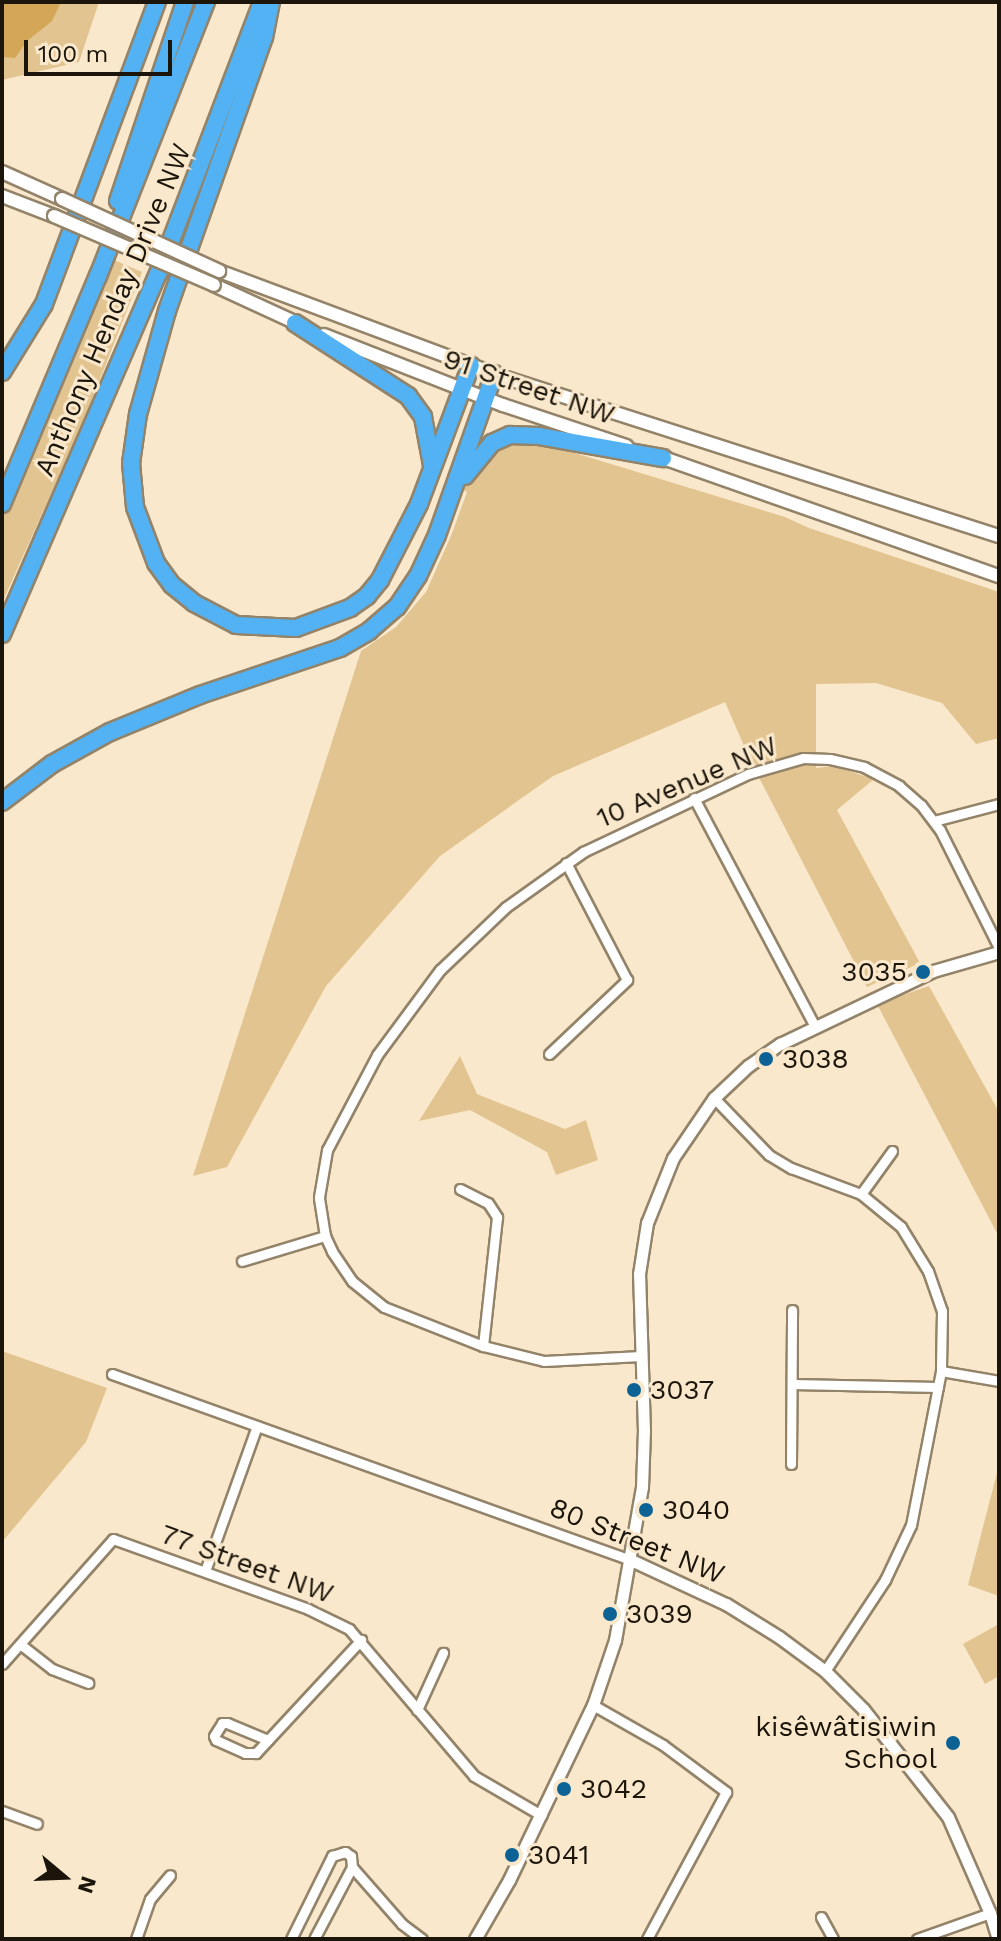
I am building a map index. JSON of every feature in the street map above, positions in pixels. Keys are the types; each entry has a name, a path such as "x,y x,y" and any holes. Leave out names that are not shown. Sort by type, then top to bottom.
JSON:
{"highway":[{"path":"2,372 44,304 157,2"},
{"path":"98,276 123,185 185,2"},
{"name":"Anthony Henday Drive NW","path":"2,504 98,276 206,2"},
{"name":"Anthony Henday Drive NW","path":"2,634 159,272 262,2"},
{"path":"271,2 264,37 145,380 131,463 135,507 142,534 156,563 172,585 194,603 236,625 296,628 317,623 367,596 419,504 471,365"},
{"path":"295,323 408,396 423,417 432,470"},
{"path":"2,802 52,764 110,732 200,695 340,648 369,631 397,607 418,576 445,512 494,374"},
{"path":"445,512 476,459 492,443 510,435 539,436 663,458"}],"main road":[{"name":"91 Street NW","path":"2,172 219,271 494,374 999,536"},
{"name":"91 Street NW","path":"2,196 214,285 295,323 463,390 999,576"}],"street":[{"name":"10 Avenue NW","path":"325,1236 319,1197 321,1173 330,1141 359,1086 418,997 473,936 566,863 628,828 694,798 779,763 830,759 864,767 885,777 911,795 934,821 999,950"},
{"path":"694,798 814,1025"},
{"path":"934,821 999,804"},
{"path":"549,1054 627,980 566,863"},
{"path":"475,1939 541,1815 593,1705 615,1640 642,1487 639,1274 647,1223 673,1158 714,1098 748,1066 814,1025 952,964 999,950"},
{"path":"714,1098 769,1155 791,1168 861,1194 901,1227 928,1271 942,1311 941,1371 922,1484 905,1540 885,1580 825,1671"},
{"path":"861,1194 892,1151"},
{"path":"460,1189 488,1203 496,1213 483,1346"},
{"path":"242,1261 325,1236 346,1274 375,1302 403,1316 483,1346 544,1361 641,1356"},
{"path":"791,1464 792,1310"},
{"path":"941,1371 999,1381"},
{"name":"80 Street NW","path":"112,1374 631,1560 726,1604 825,1671 863,1709 948,1817 990,1913 998,1939"},
{"path":"792,1384 938,1387"},
{"path":"205,1571 257,1426"},
{"name":"77 Street NW","path":"20,1644 113,1539 337,1621 361,1640 474,1776 541,1815"},
{"path":"268,1740 227,1723 218,1726 214,1736 220,1743 252,1754 268,1740 361,1640"},
{"path":"2,1664 20,1644 52,1669 88,1683"},
{"path":"417,1710 443,1653"},
{"path":"593,1705 663,1745 726,1792 647,1939"},
{"path":"2,1811 37,1824"},
{"path":"291,1939 332,1856 345,1852 351,1856 352,1867 314,1939"},
{"path":"352,1867 402,1924 422,1939"},
{"path":"136,1939 150,1899 170,1875"},
{"path":"917,1939 990,1913"},
{"path":"821,1917 833,1939"}],"shaded area":[{"path":"2,2 99,2 79,62 2,80"},
{"path":"2,2 61,2 52,21 27,41 15,58 2,57"},
{"path":"114,260 142,272 84,420 2,603 2,520"},
{"path":"519,442 552,446 785,517 809,528 999,592 999,738 976,744 942,703 876,683 816,684 816,768 833,766 874,779 837,810 920,963 867,987 751,762 725,702 553,776 440,856 326,986 227,1167 193,1176 361,651 396,627 426,592 451,536 467,492 463,490 472,472 494,450"},
{"path":"929,986 999,1112 999,1237 877,1004"},
{"path":"460,1056 477,1094 565,1129 586,1120 598,1160 556,1175 547,1152 470,1110 419,1121"},
{"path":"2,1351 107,1388 86,1442 2,1542"},
{"path":"999,1465 999,1596 968,1585"},
{"path":"999,1624 999,1676 985,1684 963,1644"}],"place":[{"name":"3035","path":"923,972"},
{"name":"3038","path":"766,1059"},
{"name":"3037","path":"634,1390"},
{"name":"3040","path":"646,1510"},
{"name":"3039","path":"610,1614"},
{"name":"kisêwâtisiwin School","path":"953,1743"},
{"name":"3042","path":"564,1789"},
{"name":"3041","path":"512,1855"}]}
